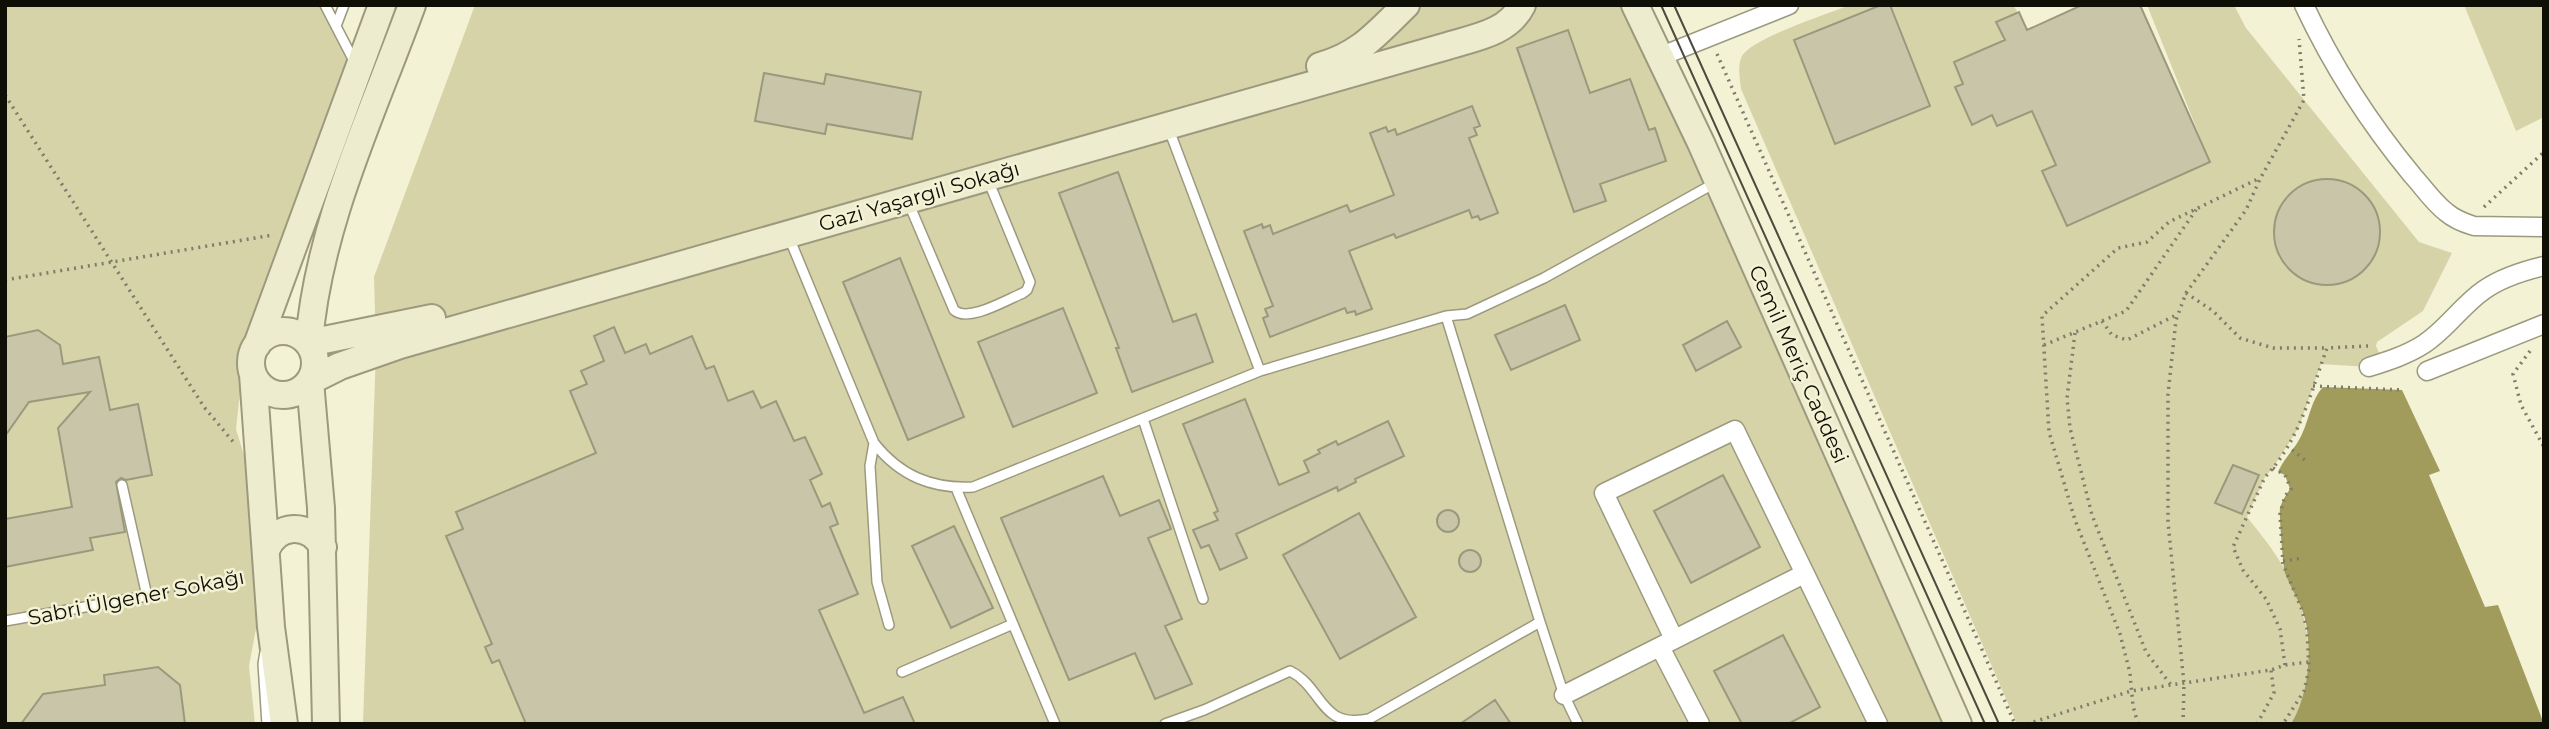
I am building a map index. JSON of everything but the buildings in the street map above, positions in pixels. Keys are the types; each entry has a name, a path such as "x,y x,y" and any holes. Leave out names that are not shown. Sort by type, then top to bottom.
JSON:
{"street":[{"path":"284,724 271,627 252,354 382,5"},
{"path":"309,343 315,288 328,233 412,5"},
{"name":"Gazi Yaşargil Sokağı","path":"309,343 443,316 1342,60 1367,43 1406,5"},
{"name":"Gazi Yaşargil Sokağı","path":"310,381 340,366 400,345 1497,30 1512,20 1522,5"},
{"name":"Cemil Meriç Caddesi","path":"1635,5 1717,181 1958,724"},
{"path":"1659,57 1789,5"},
{"path":"2304,5 2335,66 2382,137 2437,204 2463,223 2474,226 2544,227"},
{"path":"2369,367 2423,345 2495,283 2544,266"},
{"path":"2427,371 2544,324"},
{"path":"257,345 264,338 282,331 302,336 309,343 316,362 310,381 323,547 326,724"},
{"path":"253,374 265,390 284,395 294,393 310,381"},
{"path":"1700,724 1604,493 1735,430 1878,724"},
{"path":"266,561 274,537 287,529 295,528 312,533 323,547"},
{"path":"1564,695 1804,574"}],"lane":[{"path":"325,5 359,71"},
{"path":"336,26 344,5"},
{"path":"1167,125 1260,371"},
{"path":"907,199 954,310 960,315 971,315 1023,293 1030,282 986,176"},
{"path":"787,234 874,443 895,466 908,475 939,486 956,488 973,487 1260,371 1446,316 1467,314 1544,278 1717,181"},
{"path":"1446,316 1540,622 1564,695 1578,724"},
{"path":"1143,419 1203,599"},
{"path":"874,443 870,466 877,582 889,625"},
{"path":"122,485 148,596"},
{"path":"956,488 1055,724"},
{"name":"Sabri Ülgener Sokağı","path":"5,621 148,596"},
{"path":"1165,724 1204,710 1290,671 1308,684 1318,702 1331,715 1349,722 1369,719 1540,622"},
{"path":"902,672 1013,624"},
{"path":"267,724 263,664 271,627"}],"path":[{"path":"2183,724 2184,684 2169,552 2168,495 2168,394 2178,314 2186,293 2246,210 2260,178 2304,100 2298,32"},
{"path":"1710,37 2015,724"},
{"path":"5,95 204,407 236,446"},
{"path":"2463,223 2512,183 2544,152"},
{"path":"2138,724 2130,673 2120,634 2075,520 2049,432 2042,316 2118,248 2147,242 2169,222 2260,178"},
{"path":"2044,345 2126,311 2200,206"},
{"path":"5,280 300,231"},
{"path":"2186,293 2213,311 2240,338 2273,348 2376,346"},
{"path":"2102,321 2112,335 2127,340 2178,314"},
{"path":"2075,333 2067,398 2070,428 2092,515 2146,652 2171,685"},
{"path":"2536,347 2528,352 2513,374 2521,405 2544,447"},
{"path":"2285,665 2280,629 2266,598 2244,570 2233,547 2265,477 2299,427 2327,348"},
{"path":"2313,386 2402,390"},
{"path":"2292,450 2305,460"},
{"path":"2273,468 2284,475 2291,489 2285,496 2280,514 2283,561 2307,629 2308,662 2304,691 2283,724"},
{"path":"2283,561 2303,558"},
{"name":"Sabri Ülgener Sokağı","path":"148,596 266,561"},
{"path":"2027,724 2131,691 2308,662"},
{"path":"2257,724 2274,693 2271,670"}],"shaded area":[{"path":"5,5 326,5 357,69 242,373 236,429 254,488 261,602 249,666 255,724 5,724"},
{"path":"475,5 1634,5 1972,724 363,724 376,350 374,277"},
{"path":"1850,5 1881,5 1836,144 1930,106 1890,5 2013,5 2017,11 1999,46 1992,115 1997,126 2032,111 2056,165 2042,171 2067,226 2210,162 2147,5 2234,5 2246,28 2419,242 2452,253 2423,311 2377,342 2376,346 2383,362 2369,367 2321,364 2299,427 2265,477 2247,517 2272,549 2289,578 2304,619 2309,663 2301,705 2291,724 2017,724 1741,89 1740,64 1742,56 1749,49 1775,34"},
{"path":"2464,5 2544,5 2544,117 2516,131"},
{"path":"2323,387 2402,390 2440,471 2429,475 2485,607 2498,605 2544,724 2291,724 2305,690 2308,641 2304,614 2284,568 2280,508 2290,489 2285,475 2278,472 2305,428 2313,403"}],"tram line":[{"path":"1661,5 1985,724"},
{"path":"1674,5 1999,724"}]}
